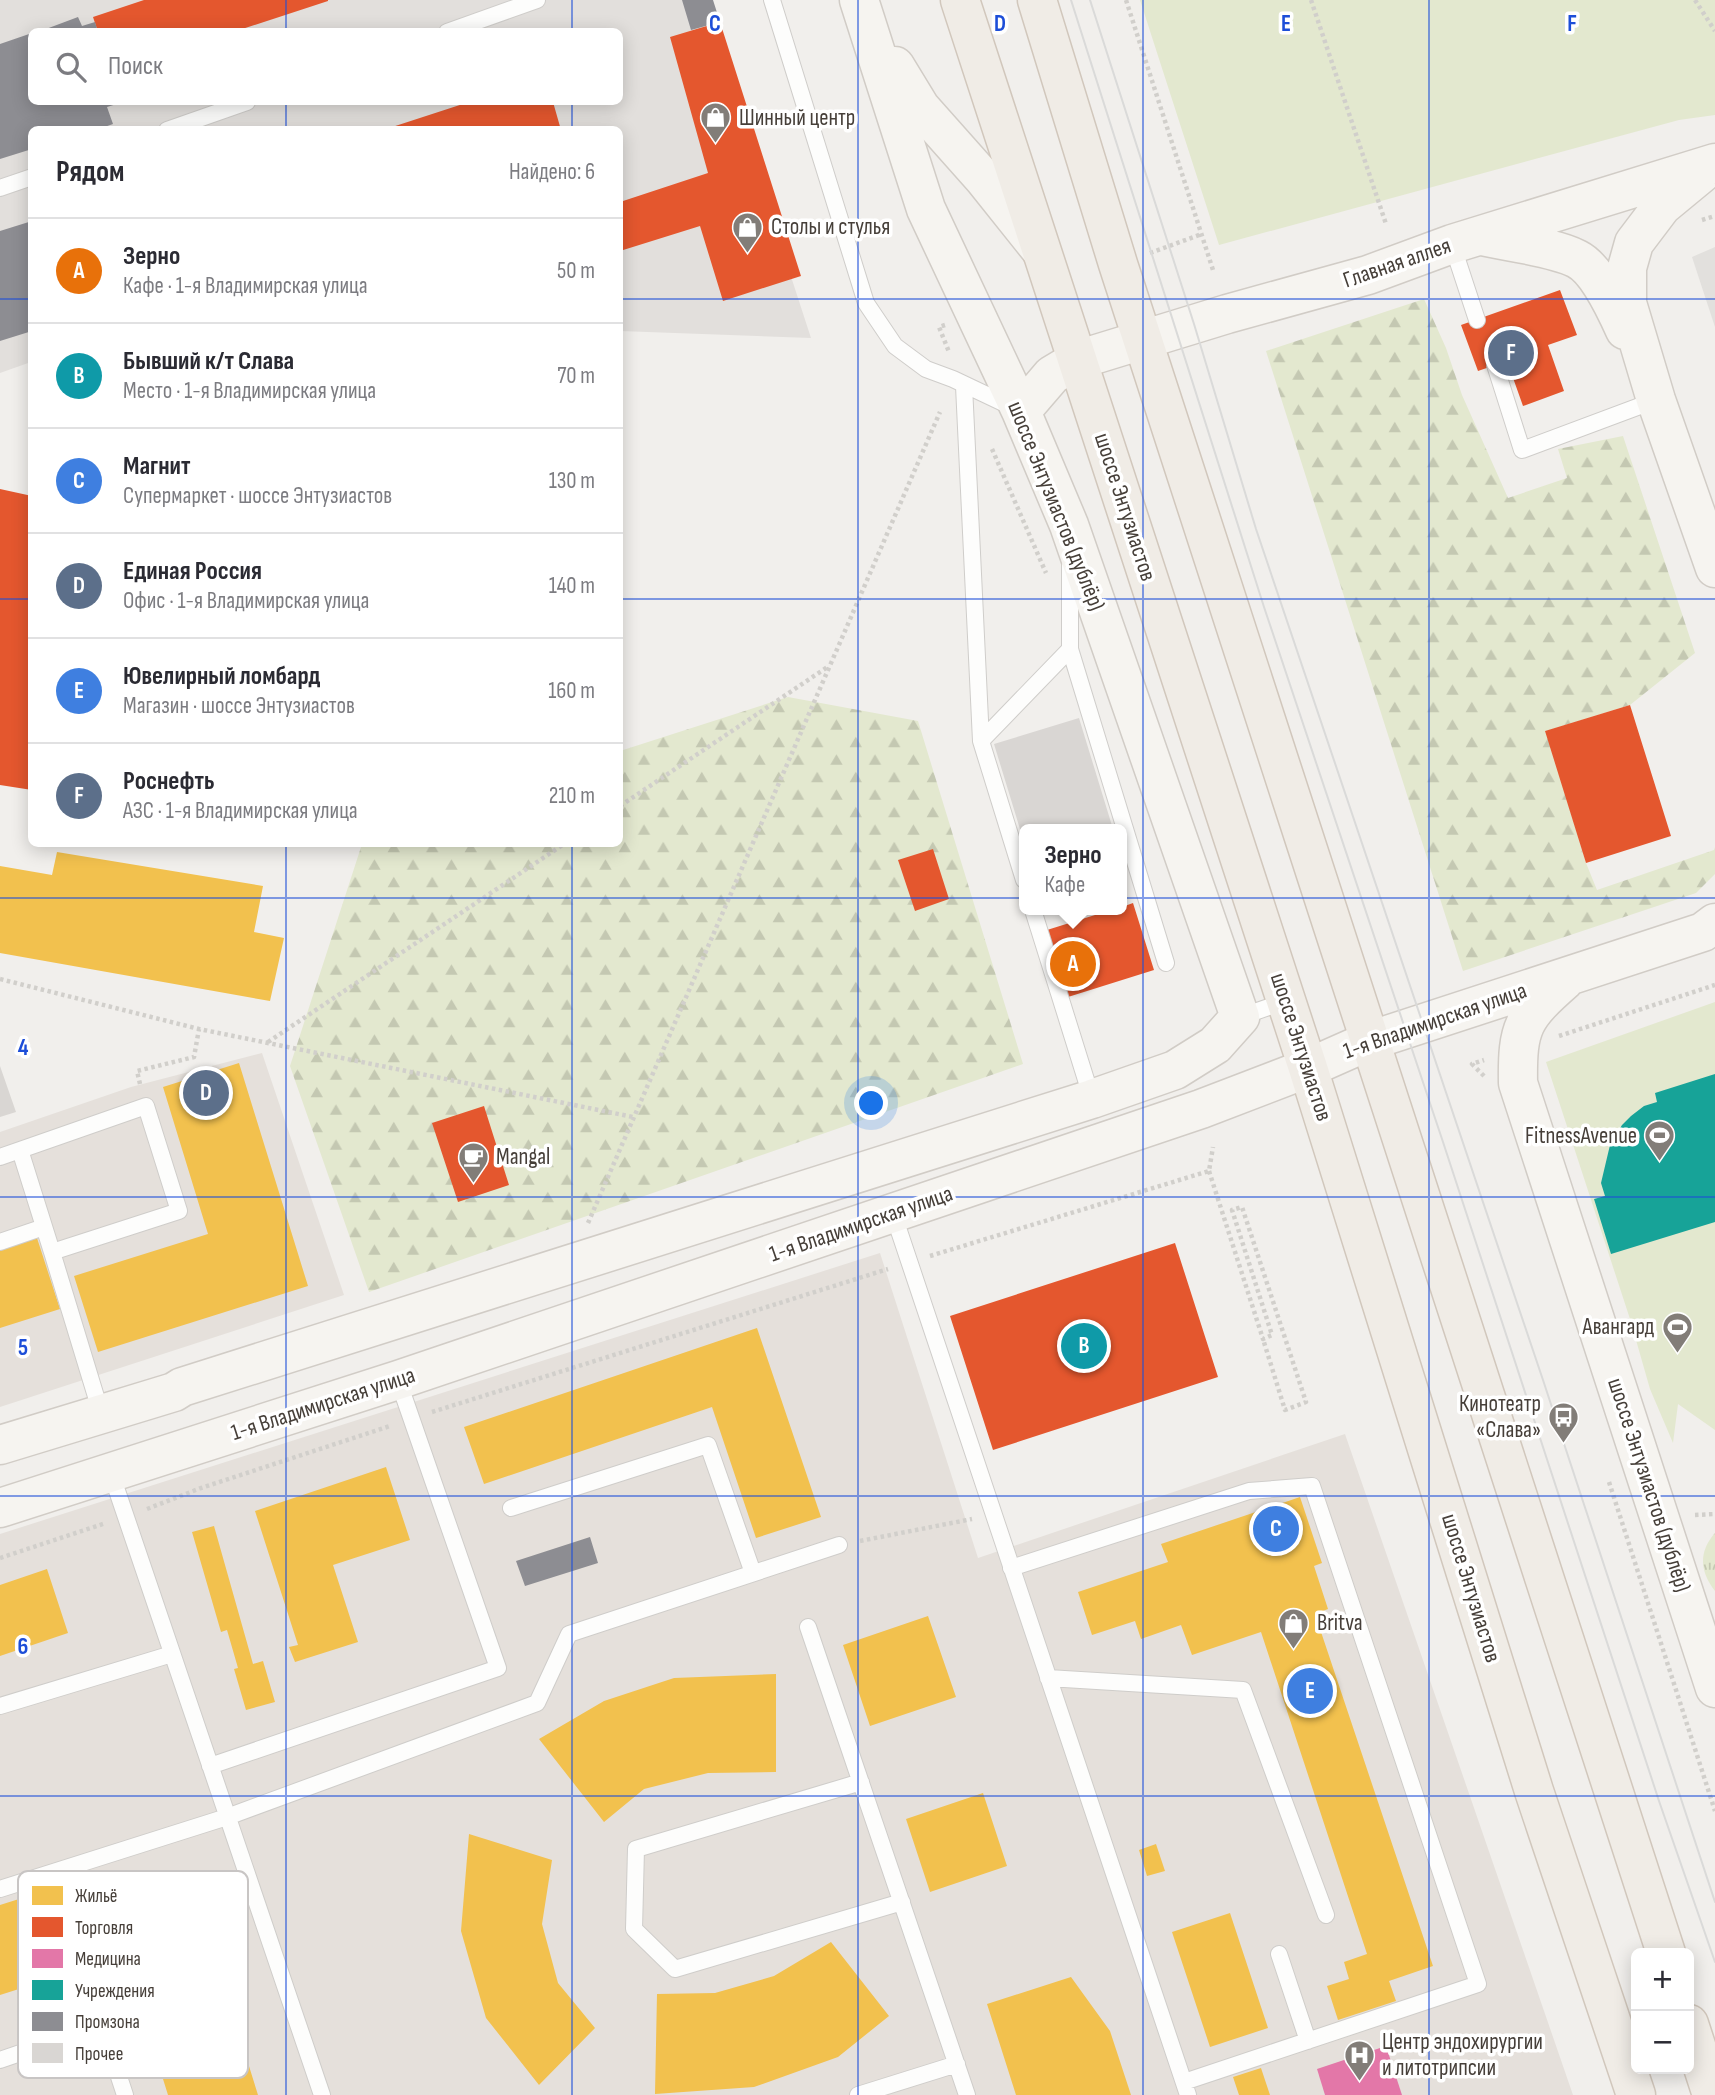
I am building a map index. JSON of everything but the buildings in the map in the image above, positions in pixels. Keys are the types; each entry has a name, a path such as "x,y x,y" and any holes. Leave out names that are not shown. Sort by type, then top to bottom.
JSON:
{"main road":[{"name":"шоссе Энтузиастов","path":"960,0 1308,1068 1534,1791 1636,2095"},
{"path":"1037,0 1143,340 1664,1948"},
{"path":"862,8 920,107 984,179 1040,249"},
{"name":"шоссе Энтузиастов (дублёр)","path":"862,8 926,209 1021,411 1069,526 1240,1017"},
{"path":"1715,163 1662,206 1634,243 1628,268 1627,303 1656,400 1715,568"},
{"name":"Главная аллея","path":"1021,411 1052,374 1077,360 1368,275 1466,240 1715,163"},
{"path":"1466,240 1547,250 1578,259 1591,271 1611,299 1656,400"},
{"name":"1-я Владимирская улица","path":"0,1508 398,1380 1201,1109 1308,1068 1369,1041 1703,932 1715,923"},
{"name":"шоссе Энтузиастов (дублёр)","path":"1570,976 1536,1005 1521,1032 1517,1049 1518,1083 1715,1688"},
{"name":"1-я Владимирская улица","path":"0,1445 1092,1099 1175,1070 1214,1045 1240,1017"},
{"path":"1694,2039 1712,2095"}],"lane":[{"path":"458,28 537,0"},
{"path":"772,0 866,303 895,346 926,369 1021,411"},
{"path":"178,126 238,105"},
{"path":"0,188 28,178"},
{"path":"1466,240 1477,320"},
{"path":"1494,366 1522,450 1656,400"},
{"path":"958,383 981,741 1019,864"},
{"path":"1069,526 1070,649 1117,824"},
{"path":"981,741 1070,649"},
{"path":"1129,867 1166,963"},
{"path":"1035,915 1092,1099"},
{"path":"1240,1017 1286,1001"},
{"path":"0,1157 146,1106 179,1211 52,1252"},
{"path":"20,1150 101,1413"},
{"path":"893,1213 993,1515 1186,2089 1308,2041 1478,1984 1312,1486 1249,1491 1011,1568"},
{"path":"0,1242 44,1227"},
{"path":"210,1766 498,1668 398,1380"},
{"path":"511,1508 708,1445 753,1573"},
{"path":"111,1473 245,1871"},
{"path":"57,1871 227,1817 537,1703 569,1633 839,1545"},
{"path":"807,1627 967,2095"},
{"path":"0,1706 172,1654"},
{"path":"1048,1678 1243,1690 1326,1915"},
{"path":"861,1782 636,1849 634,1929 675,1969 902,1902"},
{"path":"248,1878 322,2095"},
{"path":"0,1889 18,1883"},
{"path":"1279,1954 1308,2041"},
{"path":"0,2060 18,2054"},
{"path":"858,2095 957,2064"},
{"path":"119,2078 125,2095"}],"path":[{"path":"1126,0 1213,270"},
{"path":"1311,0 1386,224"},
{"path":"1695,0 1715,31"},
{"path":"1690,223 1715,216"},
{"path":"1142,256 1202,234"},
{"path":"939,327 949,353"},
{"path":"583,1234 945,400"},
{"path":"992,449 1048,577"},
{"path":"623,804 830,665"},
{"path":"268,1042 560,847"},
{"path":"0,979 199,1029 633,1117"},
{"path":"1472,1064 1715,985"},
{"path":"137,1071 194,1057 199,1029"},
{"path":"1213,1147 1209,1171 1285,1409 1306,1402 1242,1207 1232,1210 1272,1335 1263,1339"},
{"path":"0,1558 411,1419 1209,1171"},
{"path":"839,1545 993,1515"}],"shaded area":[{"path":"0,0 701,0 811,338 623,331 623,126 28,126 28,363 0,373"},
{"path":"1715,247 1715,327 1692,257"},
{"path":"262,1053 344,1295 0,1407 0,1132 131,1087"},
{"path":"880,1253 978,1558 1345,1434 1573,2095 0,2095 0,1534"}],"green space":[{"path":"1140,0 1715,0 1715,115 1679,120 1219,245"},
{"path":"1424,299 1446,348 1462,395 1508,498 1567,478 1558,449 1623,436 1695,653 1630,705 1546,731 1586,863 1597,890 1714,850 1715,847 1715,874 1696,893 1463,971 1266,351"},
{"path":"788,697 918,721 1023,1064 369,1292 290,1066 361,847 623,847 623,750"},
{"path":"1715,1002 1715,1430 1678,1404 1673,1443 1650,1389 1630,1319 1546,1062"},
{"path":"1715,1533 1715,1591 1706,1577 1703,1562 1706,1547"}],"tram line":[{"path":"1071,0 1264,607 1659,1801 1715,1962"},
{"path":"1090,0 1194,324 1256,529 1543,1380 1715,1902"}],"place":[{"name":"Шинный центр","path":"716,145"},
{"name":"Столы и стулья","path":"748,254"},
{"name":"Роснефть","path":"1511,353"},
{"name":"Зерно","path":"1073,964"},
{"name":"Единая Россия","path":"206,1093"},
{"name":"FitnessAvenue","path":"1660,1163"},
{"name":"Mangal","path":"473,1184"},
{"name":"Бывший к/т Слава","path":"1084,1346"},
{"name":"Авангард","path":"1677,1354"},
{"name":"Кинотеатр «Слава»","path":"1564,1444"},
{"name":"Магнит","path":"1276,1529"},
{"name":"Britva","path":"1294,1650"},
{"name":"Ювелирный ломбард","path":"1310,1691"},
{"name":"Центр эндохирургии и литотрипсии","path":"1359,2082"}]}
